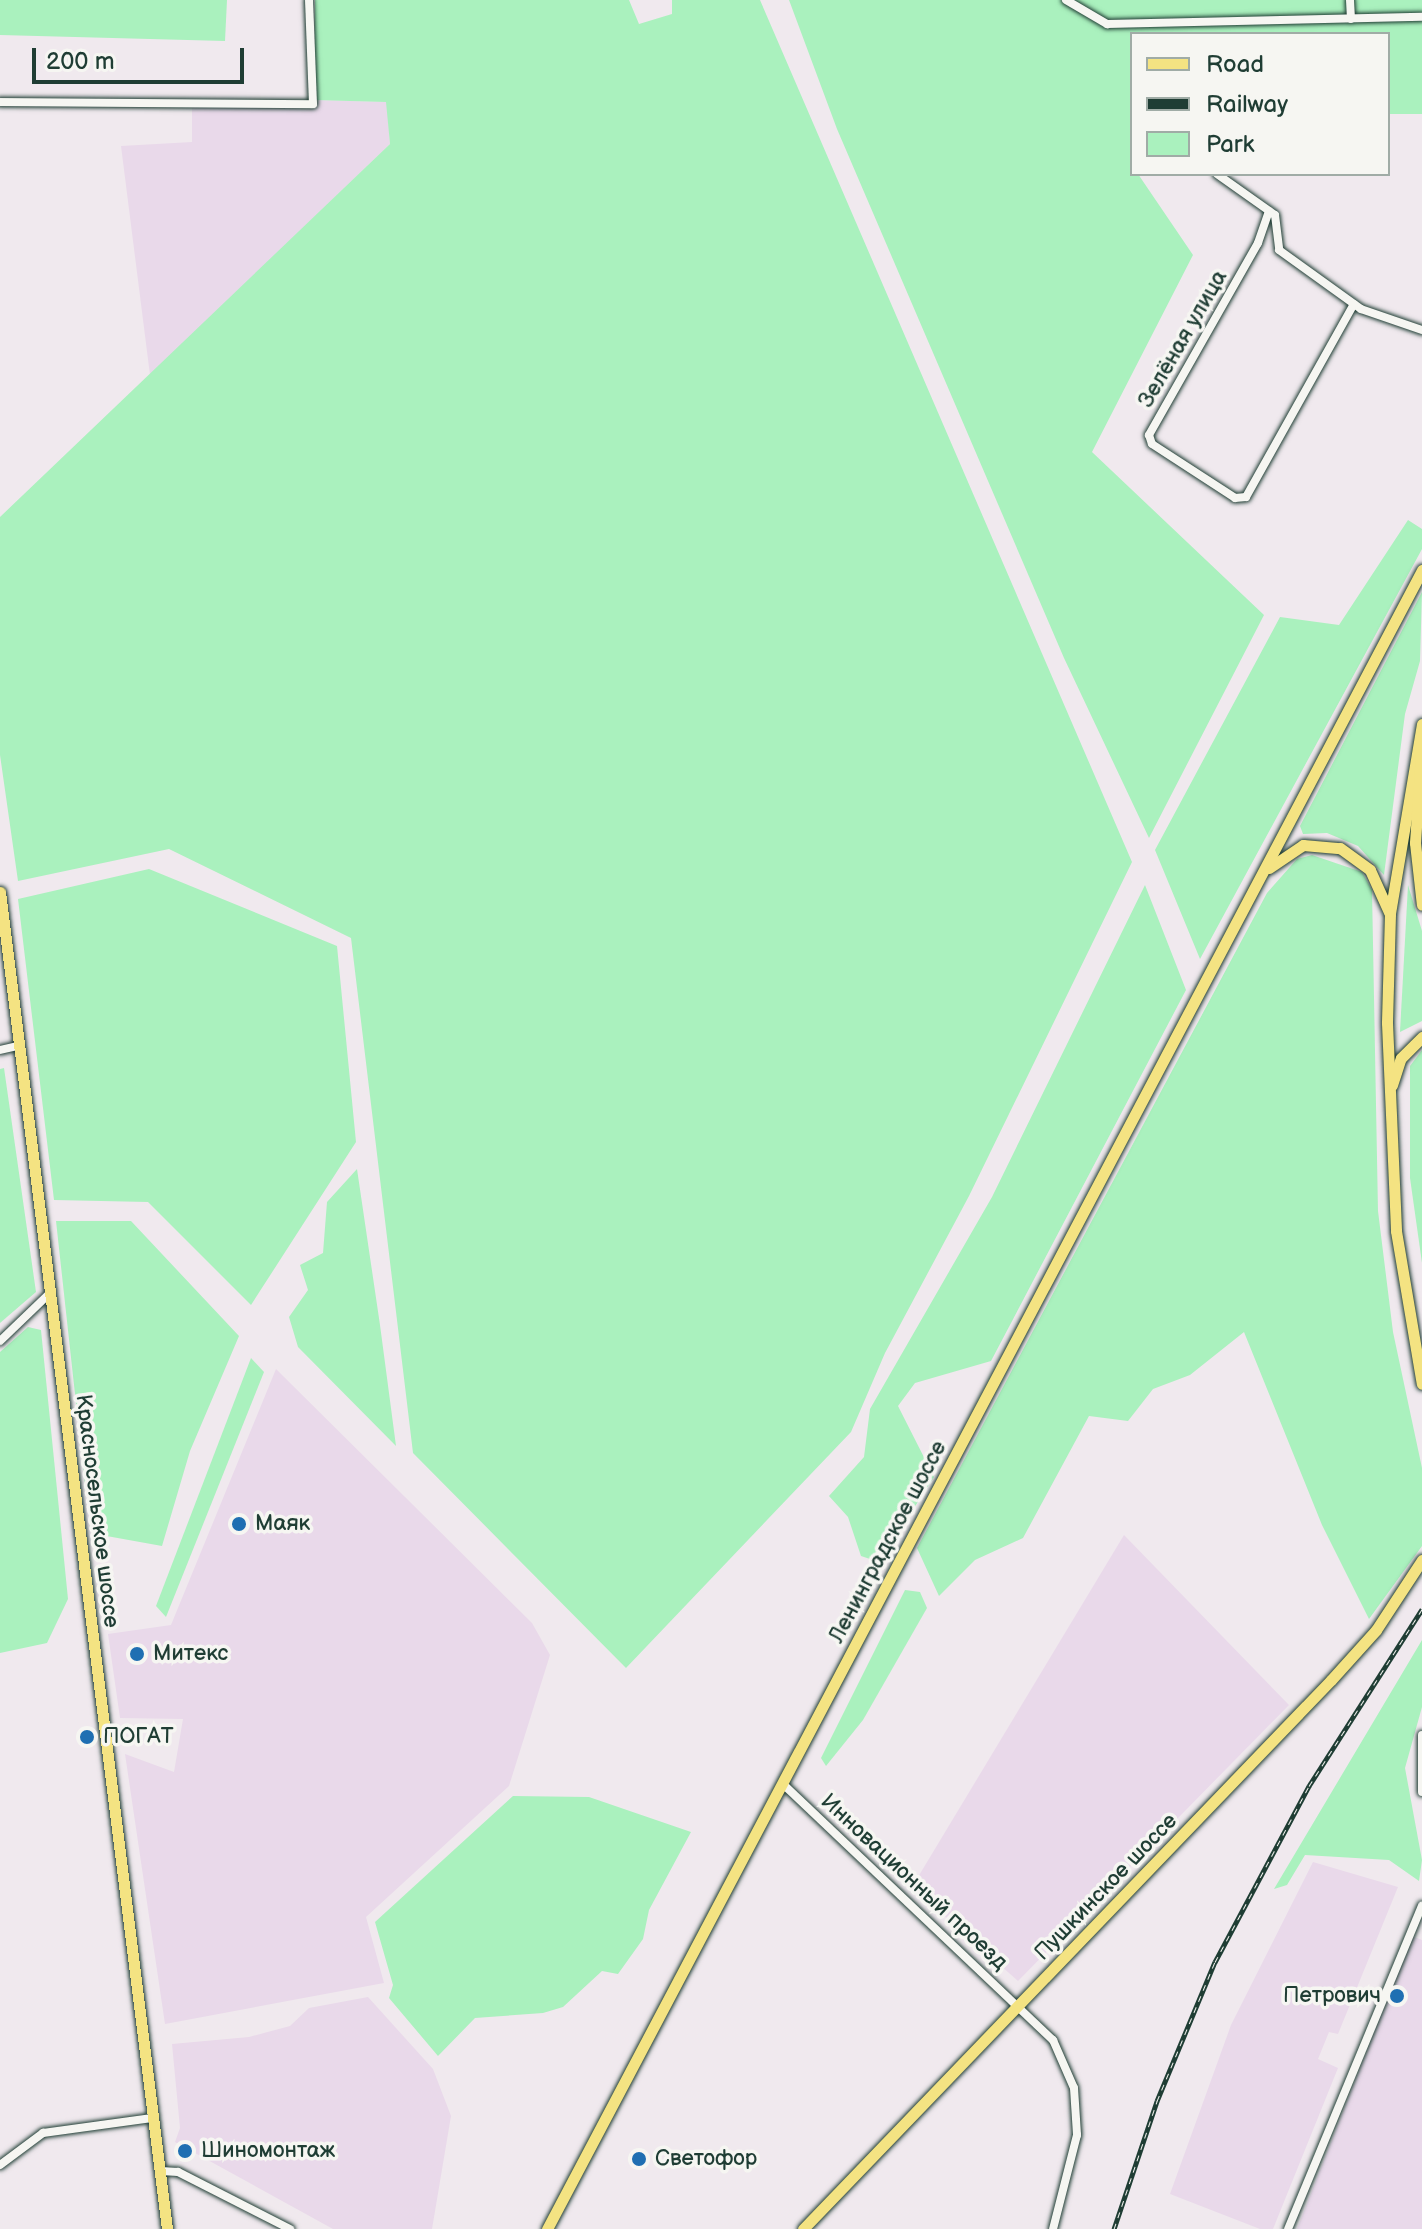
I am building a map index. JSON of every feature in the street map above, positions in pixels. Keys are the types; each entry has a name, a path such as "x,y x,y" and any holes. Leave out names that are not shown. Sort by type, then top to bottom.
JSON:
{"main road":[{"name":"Ленинградское шоссе","path":"547,2229 784,1785 1422,570"},
{"path":"1422,725 1415,843 1422,905"},
{"path":"1422,725 1390,914 1387,1105 1396,1231 1422,1384"},
{"path":"1263,874 1303,845 1340,848 1370,870 1390,914"},
{"name":"Красносельское шоссе","path":"0,892 167,2229"},
{"path":"1387,1105 1401,1058 1422,1037"},
{"name":"Пушкинское шоссе","path":"803,2229 1331,1680 1376,1630 1422,1560"}],"street":[{"path":"0,102 313,104 309,0"},
{"path":"1066,0 1107,24 1422,17"},
{"path":"1350,0 1351,19"},
{"path":"1220,176 1269,211 1278,222 1279,250 1354,304 1422,330"},
{"name":"Зелёная улица","path":"1269,211 1258,243 1149,435 1152,444 1235,498 1246,497 1354,304"},
{"path":"0,1050 18,1046"},
{"path":"0,1341 49,1294"},
{"path":"1422,1735 1422,1792"},
{"name":"Инновационный проезд","path":"784,1785 1020,2005 1053,2040 1074,2088 1077,2135 1053,2229"},
{"path":"1288,2229 1422,1906"},
{"path":"0,2165 43,2133 152,2118"},
{"path":"161,2171 178,2172 290,2229"}],"shaded area":[{"path":"314,100 387,102 390,144 150,375 121,146 192,142 192,106"},
{"path":"276,1369 532,1623 550,1655 509,1786 366,1917 384,1983 165,2024 125,1754 174,1772 183,1719 120,1718 108,1634 171,1625"},
{"path":"1124,1535 1289,1705 1018,1981 912,1887"},
{"path":"1313,1862 1398,1887 1338,2034 1329,2032 1318,2059 1338,2068 1273,2229 1260,2229 1170,2194 1231,2025"},
{"path":"1412,1936 1422,1940 1422,2229 1297,2229"},
{"path":"368,1997 433,2069 451,2116 432,2229 333,2229 175,2142 180,2128 172,2044 249,2037 290,2026 309,2008"}],"green space":[{"path":"0,0 227,0 225,41 0,35"},
{"path":"315,0 629,0 639,24 672,14 672,0 760,0 1132,862 969,1196 885,1353 851,1432 626,1668 413,1453 351,938 169,849 18,881 0,755 0,517 390,144 386,102 314,100"},
{"path":"789,0 1422,0 1422,114 1390,114 1390,32 1130,32 1130,176 1139,176 1193,255 1092,452 1264,615 1149,838 1064,658 837,129"},
{"path":"1408,520 1422,529 1422,549 1200,959 1155,850 1280,617 1339,625"},
{"path":"1422,592 1420,661 1405,714 1384,875 1358,846 1327,833 1303,834 1300,826"},
{"path":"1312,855 1362,872 1372,890 1378,1211 1393,1332 1422,1468 1422,1546 1369,1619 1322,1525 1244,1332 1190,1375 1153,1389 1128,1421 1089,1416 1023,1538 975,1560 939,1596 917,1548 1267,893 1297,859"},
{"path":"149,869 337,946 356,1142 251,1305 148,1202 54,1200 18,899"},
{"path":"1145,885 1186,990 991,1361 915,1383 898,1406 934,1477 879,1562 861,1556 848,1517 829,1496 864,1457 870,1409 992,1197"},
{"path":"1408,885 1422,931 1422,1021 1400,1032"},
{"path":"1422,1050 1422,1263 1410,1178 1410,1066"},
{"path":"4,1068 36,1292 0,1323 0,1069"},
{"path":"357,1169 396,1446 298,1347 289,1317 308,1290 300,1265 323,1253 327,1202"},
{"path":"56,1221 131,1221 239,1336 190,1451 162,1546 101,1535 86,1494"},
{"path":"28,1327 41,1330 68,1599 47,1643 0,1653 0,1352"},
{"path":"251,1358 264,1372 166,1617 156,1606"},
{"path":"905,1590 920,1592 927,1608 863,1720 826,1766 821,1758"},
{"path":"1422,1640 1422,1707 1405,1768 1422,1860 1419,1881 1389,1860 1305,1855 1287,1885 1274,1889"},
{"path":"513,1796 589,1797 691,1832 649,1910 643,1939 618,1974 602,1971 563,2007 543,2013 475,2018 438,2056 389,1998 393,1985 375,1922"}],"railway":[{"path":"1114,2229 1157,2101 1215,1962 1309,1786 1422,1609"}],"place":[{"name":"Маяк","path":"239,1524"},
{"name":"Митекс","path":"137,1654"},
{"name":"ПОГАТ","path":"87,1737"},
{"name":"Петрович","path":"1397,1996"},
{"name":"Шиномонтаж","path":"185,2151"},
{"name":"Светофор","path":"639,2159"}]}
